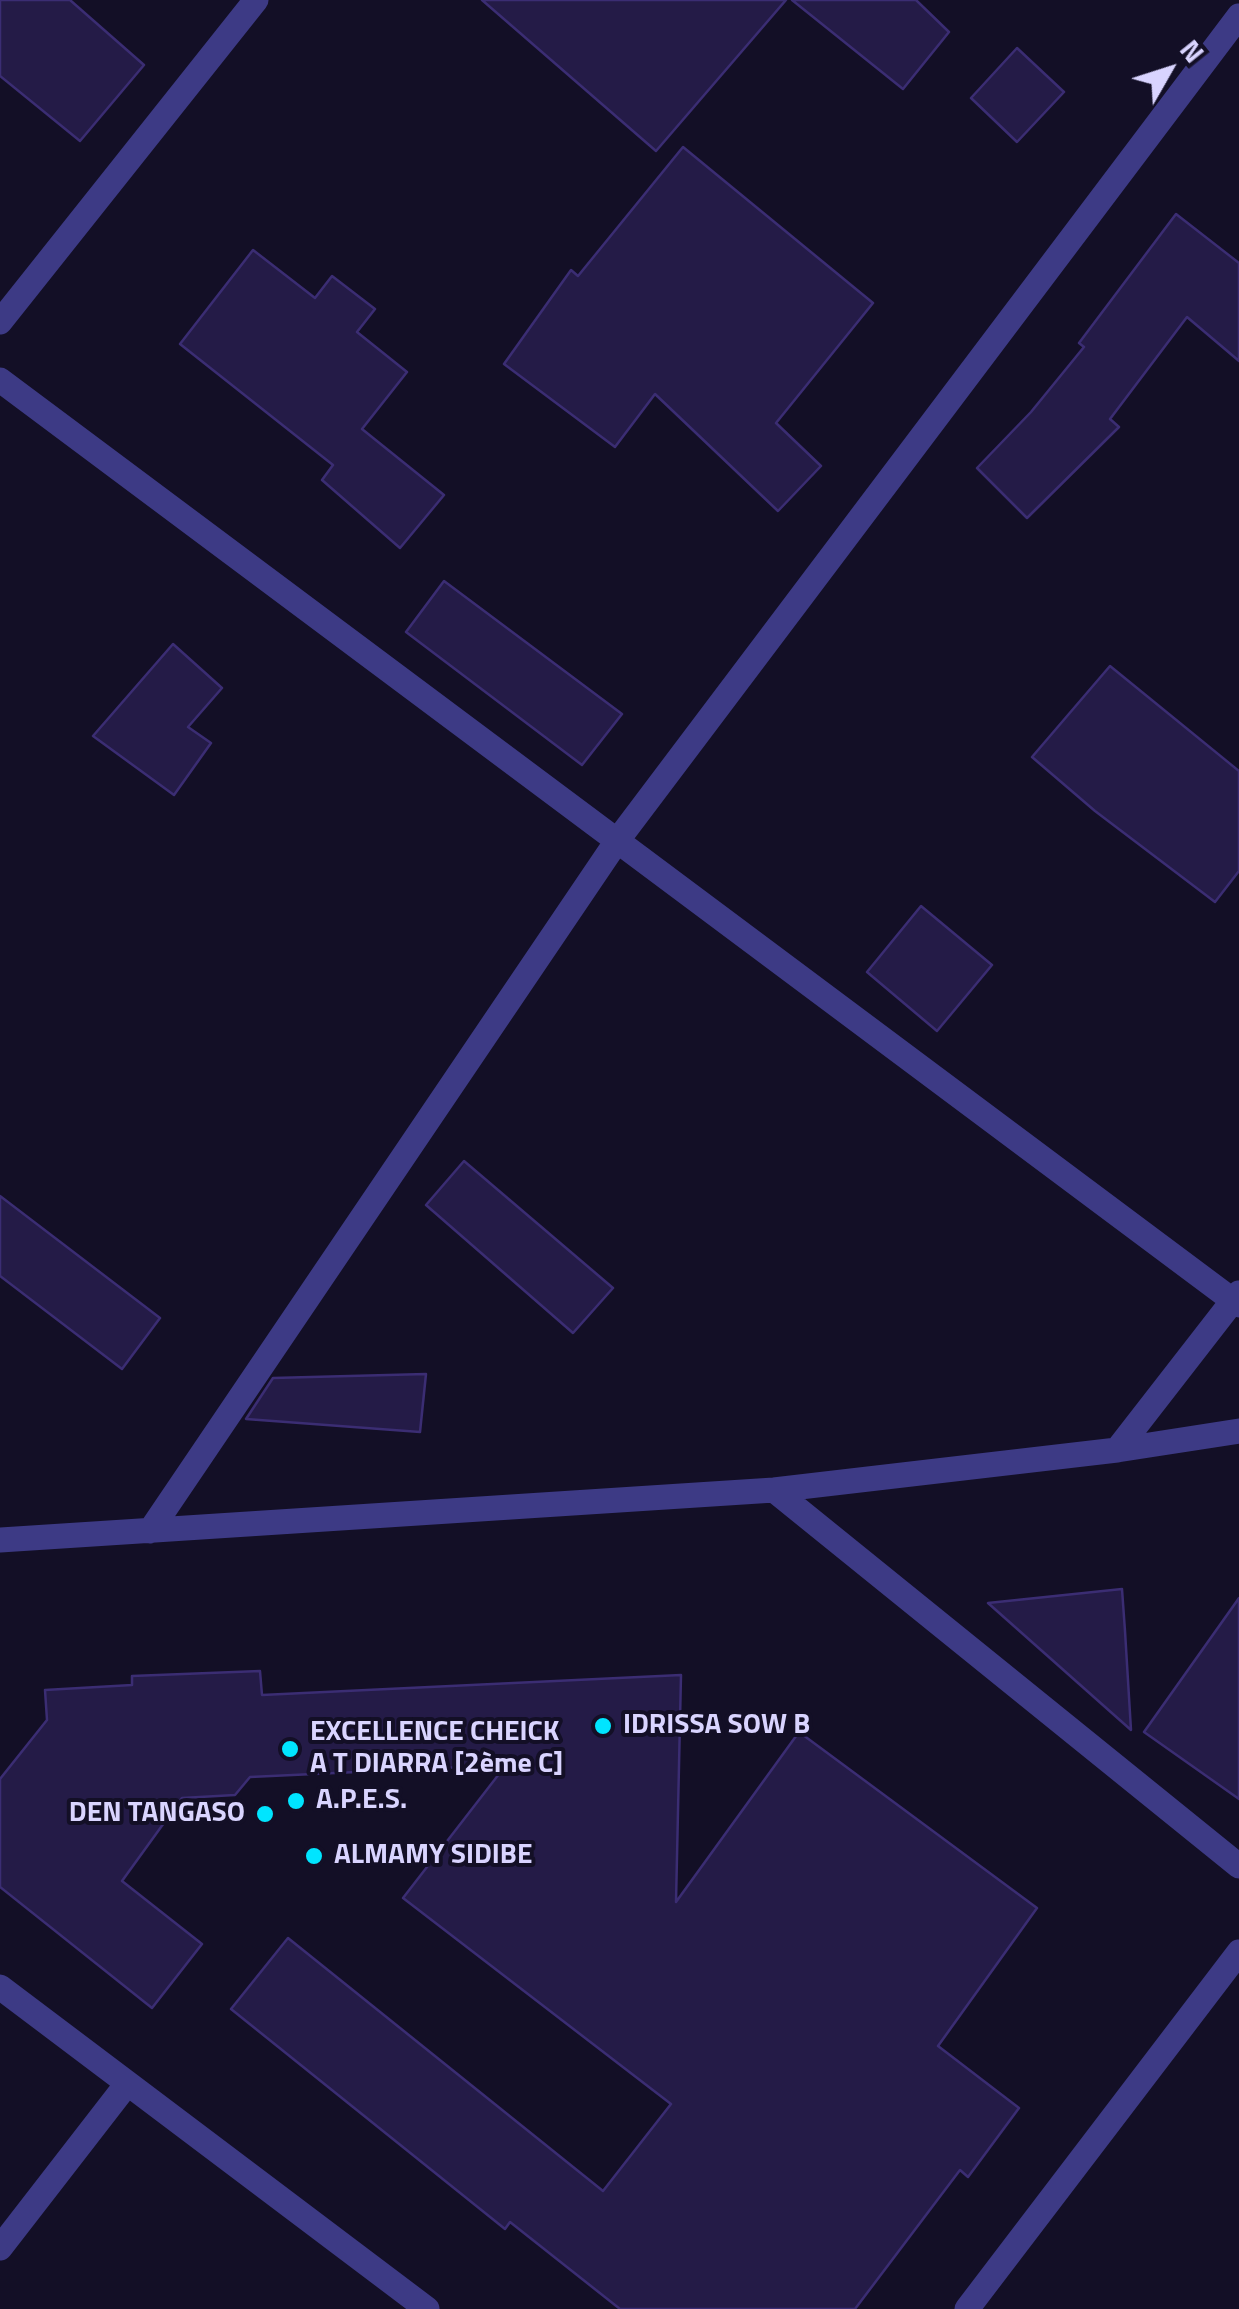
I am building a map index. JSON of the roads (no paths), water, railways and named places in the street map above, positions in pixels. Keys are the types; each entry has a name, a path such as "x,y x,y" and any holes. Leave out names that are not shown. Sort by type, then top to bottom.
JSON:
{"street":[{"path":"0,322 256,0"},
{"path":"150,1531 617,841 1239,16"},
{"path":"0,380 1237,1299 1116,1450"},
{"path":"0,1540 774,1490 1116,1450 1239,1430"},
{"path":"774,1490 1239,1866"},
{"path":"967,2309 1239,1952"},
{"path":"0,1987 428,2309"},
{"path":"0,2248 127,2084"}],"place":[{"name":"IDRISSA SOW B","path":"603,1726"},
{"name":"EXCELLENCE CHEICK A T DIARRA [2ème C]","path":"290,1749"},
{"name":"A.P.E.S.","path":"296,1801"},
{"name":"DEN TANGASO","path":"265,1814"},
{"name":"ALMAMY SIDIBE","path":"314,1856"}]}
